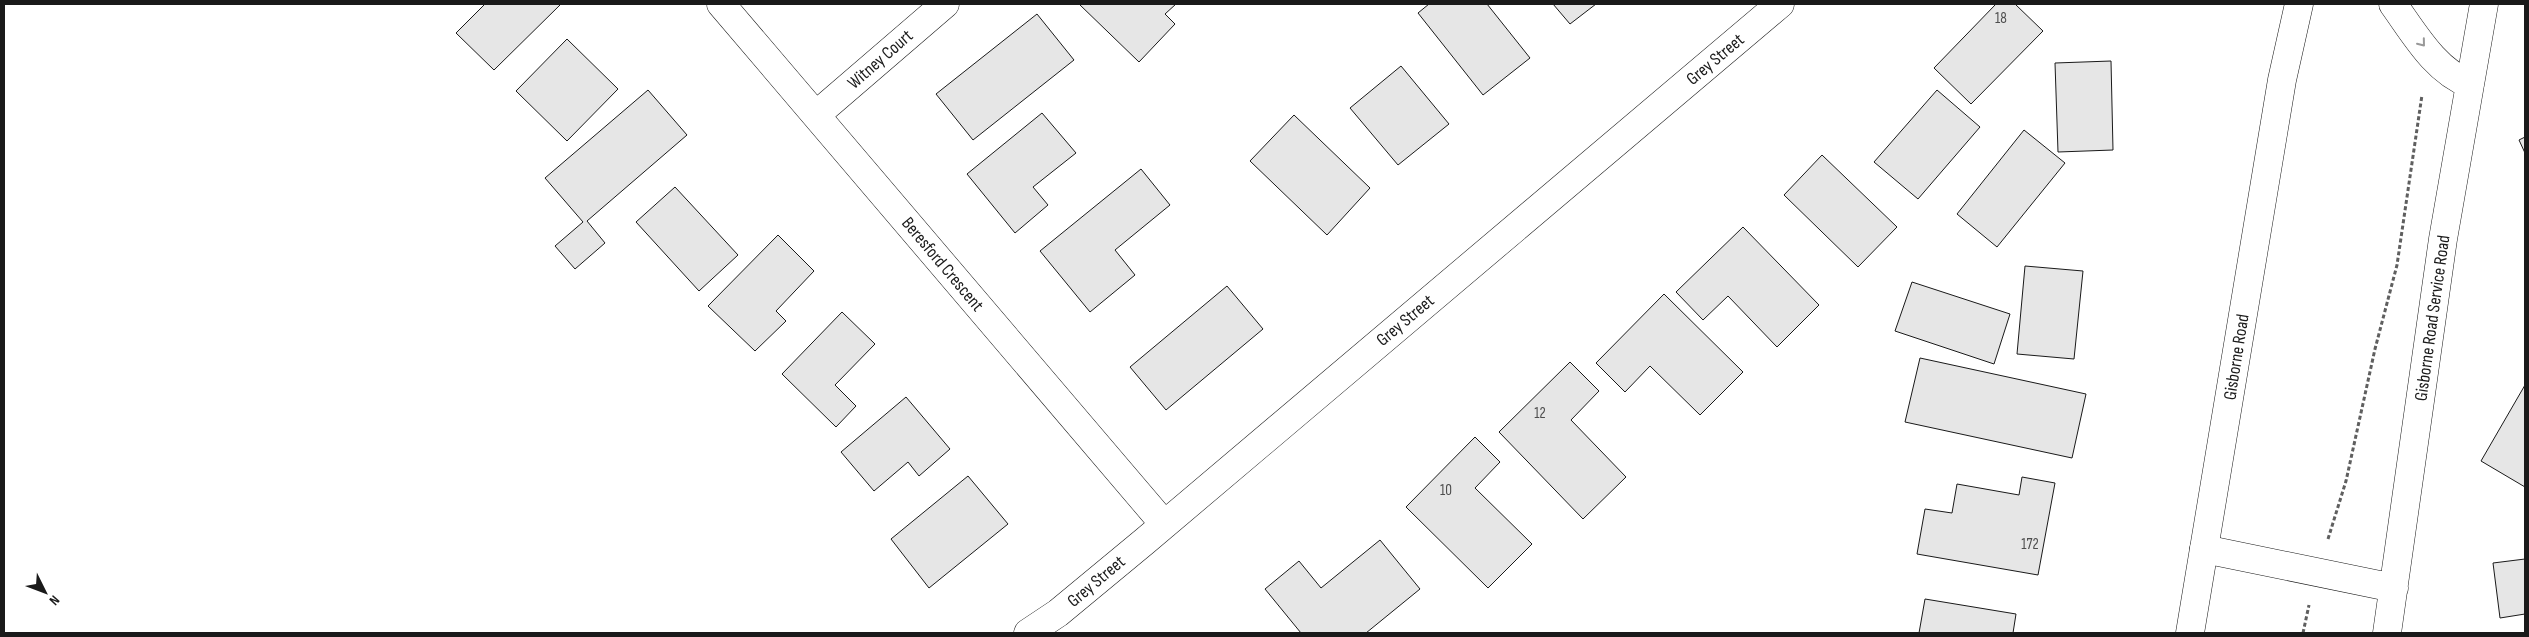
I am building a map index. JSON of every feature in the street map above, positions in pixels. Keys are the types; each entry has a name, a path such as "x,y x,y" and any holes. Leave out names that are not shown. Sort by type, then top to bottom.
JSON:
{"street":[{"name":"Beresford Crescent","path":"721,4 1164,524"},
{"name":"Witney Court","path":"816,115 945,4"},
{"name":"Grey Street","path":"1028,633 1058,613 1780,4"},
{"name":"Gisborne Road","path":"2281,4 2282,80"},
{"name":"Gisborne Road","path":"2190,633 2282,80 2299,4"},
{"path":"2393,4 2441,66 2456,79 2470,84"},
{"name":"Gisborne Road Service Road","path":"2386,633 2443,239 2484,4"},
{"path":"2204,549 2394,588"}],"path":[{"path":"2303,633 2318,572 2346,481 2375,349 2396,265 2429,52"}],"building":[{"path":"485,4 561,4 494,70 456,33"},
{"path":"1079,4 1176,4 1165,14 1175,24 1139,62"},
{"path":"1429,4 1487,4 1530,58 1483,95 1418,13"},
{"path":"1553,4 1596,4 1570,24"},
{"path":"1996,4 2015,4 2043,31 1971,104 1934,68"},
{"path":"1037,14 1074,60 973,140 936,94"},
{"path":"567,39 618,89 567,141 516,91"},
{"path":"2111,61 2113,150 2058,152 2055,63"},
{"path":"1401,66 1449,124 1398,165 1350,108"},
{"path":"648,90 687,135 587,221 605,243 575,269 555,246 583,222 545,178"},
{"path":"1937,90 1980,127 1918,199 1874,162"},
{"path":"1042,113 1076,153 1033,187 1048,205 1015,233 967,174"},
{"path":"1294,115 1370,188 1327,235 1250,161"},
{"path":"2024,130 2065,163 1997,247 1957,214"},
{"path":"2525,137 2525,153 2519,140"},
{"path":"1822,155 1897,227 1858,267 1784,195"},
{"path":"1141,169 1170,205 1115,250 1135,275 1090,312 1040,251"},
{"path":"675,187 738,255 699,291 636,222"},
{"path":"1743,227 1819,305 1777,347 1728,296 1703,320 1676,292"},
{"path":"778,235 814,271 776,311 786,321 755,351 708,306"},
{"path":"2025,266 2083,271 2074,359 2017,354"},
{"path":"1912,282 2010,314 1994,364 1895,331"},
{"path":"1227,286 1263,329 1166,410 1130,367"},
{"path":"1664,294 1743,372 1700,415 1650,366 1625,392 1596,363"},
{"path":"842,312 875,344 835,385 856,406 836,427 782,374"},
{"path":"1920,358 2086,394 2072,458 1905,422"},
{"path":"1570,362 1599,391 1571,420 1626,477 1583,519 1499,432"},
{"path":"2525,385 2525,487 2481,461"},
{"path":"906,397 950,449 919,476 908,462 874,491 841,452"},
{"path":"1475,437 1500,462 1475,488 1532,544 1488,588 1406,507"},
{"path":"968,476 1008,524 929,588 891,539"},
{"path":"2022,477 2055,483 2038,575 1917,554 1925,509 1952,513 1957,484 2019,495"},
{"path":"1380,540 1420,589 1366,633 1301,633 1265,589 1299,561 1321,588"},
{"path":"2525,559 2525,614 2500,618 2493,563"},
{"path":"1925,599 2016,614 2013,633 1919,633"}]}
